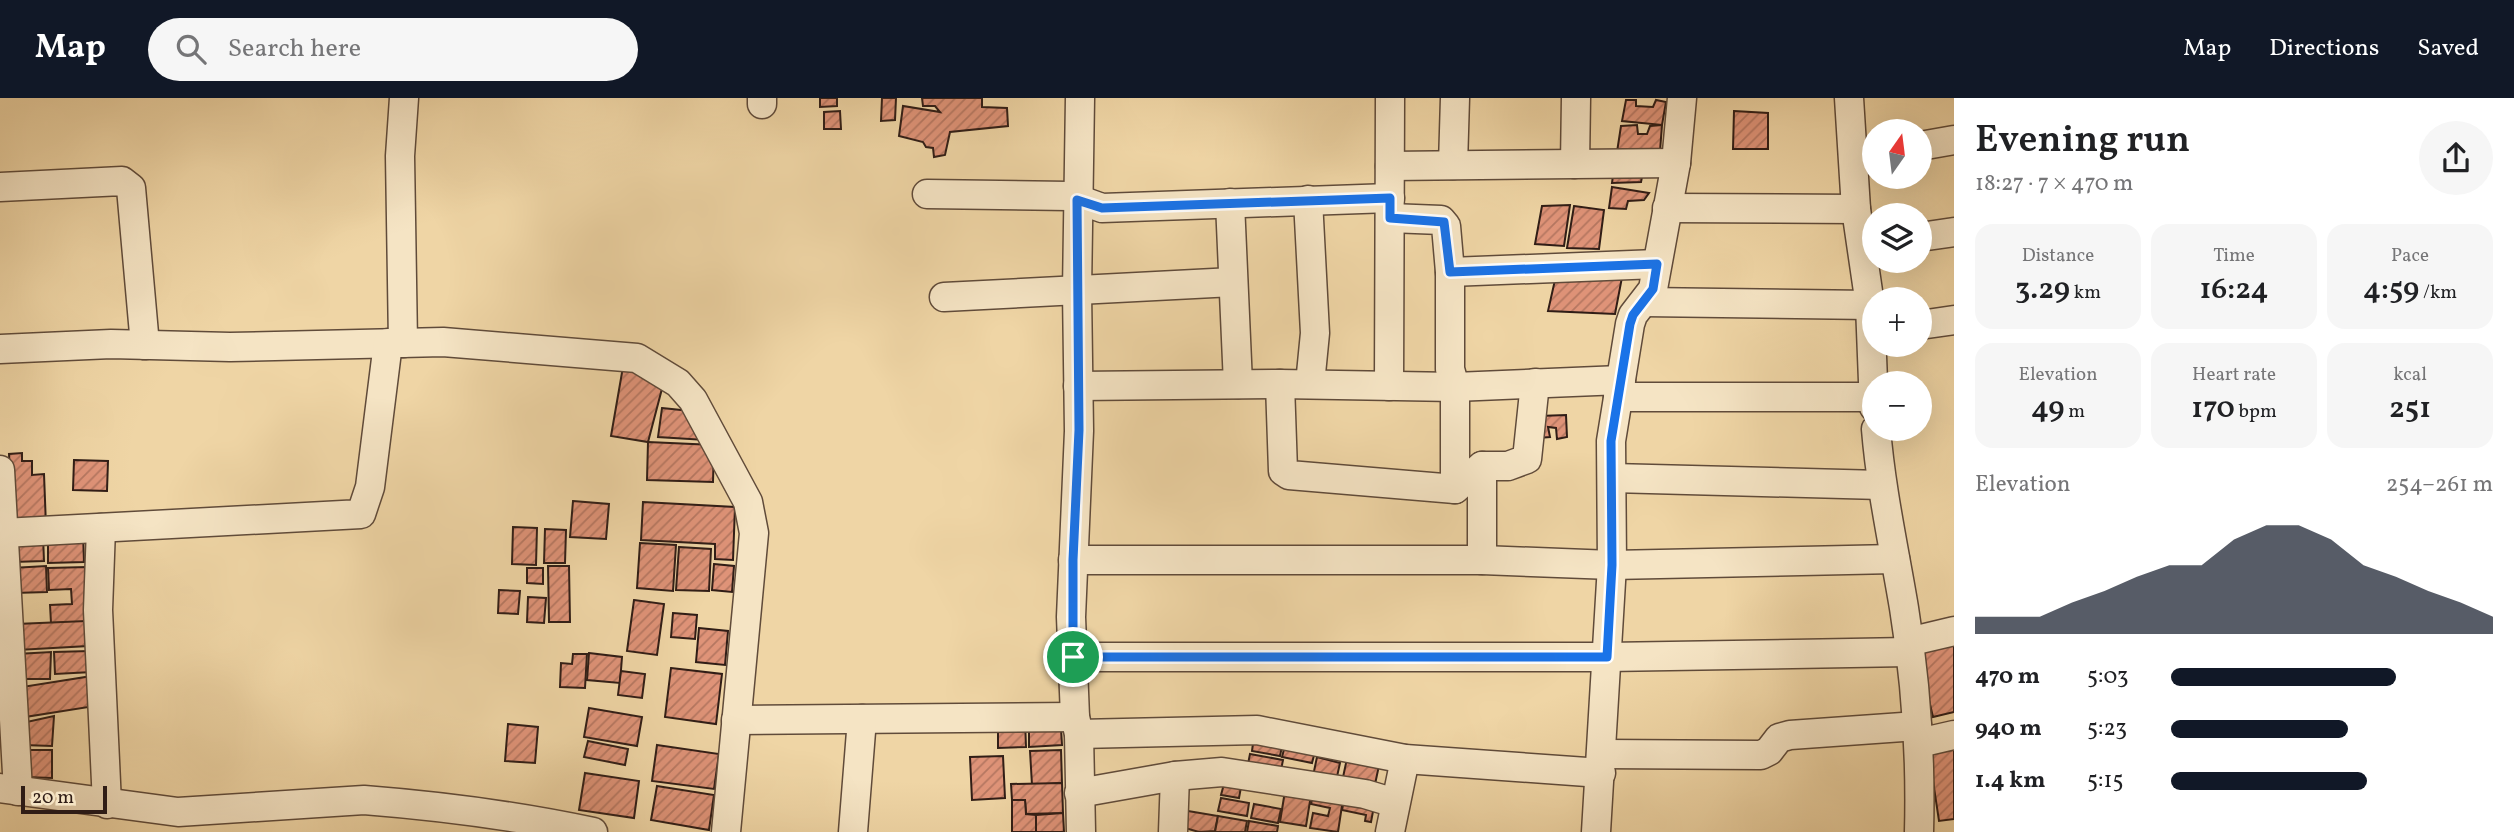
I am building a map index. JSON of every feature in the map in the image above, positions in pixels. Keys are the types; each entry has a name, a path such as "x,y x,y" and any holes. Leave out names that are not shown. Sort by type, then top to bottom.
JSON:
{"street":[{"path":"3,533 361,514 370,487 395,343 404,98"},
{"path":"1080,98 1077,200 1079,430 1073,560 1073,657 1081,832"},
{"path":"1389,386 1390,98"},
{"path":"1453,165 1455,98"},
{"path":"1575,164 1576,98"},
{"path":"1596,832 1612,565 1611,441 1630,324 1653,289 1675,163 1682,98"},
{"path":"1849,98 1862,148"},
{"path":"1932,144 1954,140"},
{"path":"1390,166 1675,163"},
{"path":"1862,169 1856,209 1862,227"},
{"path":"0,187 122,181 131,188 145,345"},
{"path":"927,194 1058,196 1102,208 1307,200 1390,208 1444,222 1450,272 1450,369 1455,387 1455,489"},
{"path":"1307,200 1315,333 1311,384"},
{"path":"1230,203 1238,384"},
{"path":"1667,208 1856,209"},
{"path":"1932,235 1954,232"},
{"path":"1450,272 1657,264"},
{"path":"944,297 1233,282"},
{"path":"1644,302 1862,322"},
{"path":"1932,323 1954,320"},
{"path":"0,348 145,345 230,347 443,342 637,358 678,383 693,400 748,502 754,533 726,832"},
{"path":"1078,386 1311,384 1455,387 1535,383 1862,397"},
{"path":"1280,384 1283,471 1289,475 1455,489 1482,466 1508,466 1527,459 1535,383"},
{"path":"1877,441 1881,485 1895,559 1918,734 1919,832"},
{"path":"1482,466 1482,560"},
{"path":"0,470 5,790 107,804 180,822 364,800 593,832"},
{"path":"1612,478 1881,485"},
{"path":"101,528 97,610 107,804"},
{"path":"1073,560 1482,560 1612,565 1895,559"},
{"path":"1073,657 1607,657 1908,647 1954,631"},
{"path":"736,720 862,719 1257,730 1405,759 1601,764 1761,755 1769,751 1779,738 1790,735 1954,735"},
{"path":"853,832 862,719"},
{"path":"1390,832 1405,759"},
{"path":"1079,793 1175,776 1222,772 1365,794 1395,803"},
{"path":"1173,832 1175,776"}],"building":[{"path":"820,98 837,98 837,106 820,107"},
{"path":"882,98 896,98 895,120 881,121"},
{"path":"922,98 982,98 982,107 1007,108 1008,126 950,132 945,155 934,157 933,148 926,147 923,142 899,136 903,106 940,112 935,106 923,106"},
{"path":"1626,100 1636,100 1636,106 1653,107 1656,100 1666,102 1662,125 1622,121"},
{"path":"840,111 841,129 824,129 824,112"},
{"path":"1734,111 1768,113 1768,149 1733,149"},
{"path":"1637,125 1638,134 1647,134 1650,126 1662,125 1660,151 1617,152 1621,126"},
{"path":"1644,167 1641,182 1612,183 1614,168"},
{"path":"1612,187 1649,193 1644,200 1628,201 1626,209 1609,208"},
{"path":"1570,205 1564,246 1535,244 1542,206"},
{"path":"1574,206 1604,210 1599,249 1567,248"},
{"path":"1557,271 1623,272 1615,314 1548,311"},
{"path":"624,361 664,381 648,442 611,436"},
{"path":"662,408 700,412 705,440 658,437"},
{"path":"1566,415 1567,437 1557,439 1556,428 1548,427 1550,437 1538,438 1539,416"},
{"path":"648,442 714,445 713,482 647,480"},
{"path":"22,453 22,461 32,461 32,475 44,474 46,526 13,527 9,454"},
{"path":"74,460 108,461 107,491 73,490"},
{"path":"573,501 609,504 606,539 570,537"},
{"path":"643,502 735,507 733,560 715,559 715,544 641,540"},
{"path":"513,527 537,528 536,565 512,564"},
{"path":"545,529 566,530 565,563 544,563"},
{"path":"83,534 84,562 48,563 48,535"},
{"path":"43,536 44,561 13,562 12,538"},
{"path":"640,543 676,545 673,591 637,588"},
{"path":"679,547 711,549 709,591 676,590"},
{"path":"714,564 734,566 732,592 712,590"},
{"path":"46,566 47,592 14,593 12,568"},
{"path":"548,566 569,566 570,622 549,622"},
{"path":"87,567 89,622 51,623 50,605 72,604 71,589 49,590 48,568"},
{"path":"527,568 543,568 543,584 527,583"},
{"path":"499,590 520,591 518,614 498,613"},
{"path":"528,597 546,598 544,623 527,622"},
{"path":"634,600 664,604 657,655 627,651"},
{"path":"673,613 697,615 695,639 671,637"},
{"path":"86,621 88,646 18,650 17,624"},
{"path":"699,628 728,631 725,665 696,662"},
{"path":"1954,632 1954,712 1933,717 1915,641"},
{"path":"90,651 92,672 55,674 54,652"},
{"path":"51,652 50,679 20,679 17,654"},
{"path":"589,653 622,657 620,683 587,680"},
{"path":"573,654 587,654 585,688 560,687 561,663 572,664"},
{"path":"671,668 722,674 716,724 665,717"},
{"path":"621,671 645,674 642,698 618,695"},
{"path":"92,676 95,706 25,717 22,687"},
{"path":"589,708 642,717 637,746 584,737"},
{"path":"54,716 52,746 23,745 22,723"},
{"path":"1025,720 1026,747 998,748 998,732 1004,732 1004,726"},
{"path":"508,724 538,727 535,763 505,761"},
{"path":"1061,729 1062,745 1029,747 1029,730"},
{"path":"1254,736 1283,741 1280,756 1252,751"},
{"path":"1954,737 1954,819 1939,821 1927,741"},
{"path":"1287,738 1317,744 1312,763 1282,757"},
{"path":"588,741 628,749 625,765 584,757"},
{"path":"657,745 719,754 714,789 652,781"},
{"path":"1349,749 1381,756 1374,789 1342,782"},
{"path":"24,750 52,750 52,778 24,777"},
{"path":"1061,750 1062,783 1032,785 1030,751"},
{"path":"1250,754 1283,760 1281,770 1248,764"},
{"path":"1003,756 1005,798 972,800 970,757"},
{"path":"1317,757 1340,763 1336,781 1313,776"},
{"path":"585,773 639,781 634,818 579,810"},
{"path":"1062,783 1063,813 1026,814 1025,800 1012,800 1011,784"},
{"path":"1224,784 1241,787 1239,798 1221,795"},
{"path":"657,786 714,795 709,830 651,820"},
{"path":"1285,791 1311,795 1306,826 1280,822"},
{"path":"1313,794 1343,799 1338,832 1310,828 1313,813 1328,816 1330,808 1311,804"},
{"path":"1221,798 1249,803 1247,816 1218,811"},
{"path":"1012,800 1025,800 1026,814 1036,815 1036,832 1012,832"},
{"path":"1344,800 1374,806 1371,822 1365,821 1366,815 1342,810"},
{"path":"1254,804 1281,809 1278,823 1251,818"},
{"path":"1188,811 1218,816 1215,831 1199,832 1185,828"},
{"path":"1063,813 1064,832 1036,832 1036,815"},
{"path":"1218,816 1247,821 1245,832 1215,832"},
{"path":"1249,821 1278,826 1277,832 1247,832"}],"route":[{"path":"1390,198 1390,218 1444,222 1450,272 1657,264 1653,289 1633,315 1630,324 1611,441 1612,565 1607,657 1073,657 1071,617 1079,430 1077,200 1102,208 1390,198"}]}
